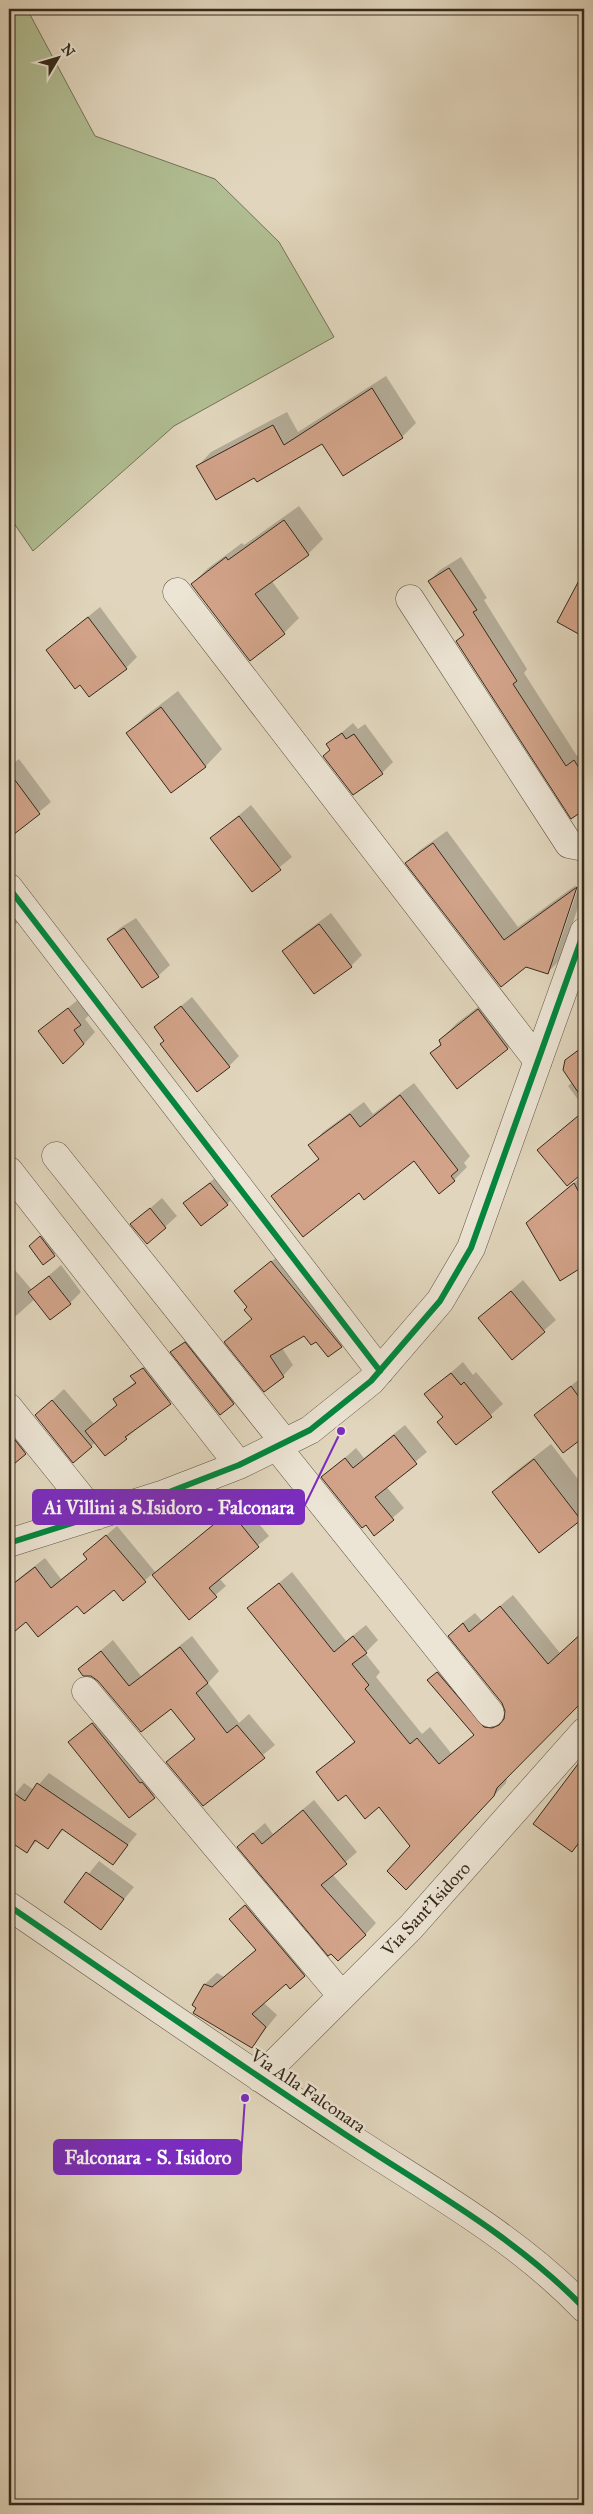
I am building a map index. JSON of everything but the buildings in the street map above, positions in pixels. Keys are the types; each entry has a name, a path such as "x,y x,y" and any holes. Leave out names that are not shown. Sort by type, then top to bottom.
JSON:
{"street":[{"path":"177,592 538,1061"},
{"path":"410,599 569,844 584,847"},
{"path":"9,888 380,1371"},
{"path":"9,1543 164,1494 239,1465 310,1430 371,1381 440,1301 471,1248 584,932"},
{"path":"56,1156 490,1712"},
{"path":"9,1171 239,1465"},
{"path":"9,1408 96,1516"},
{"path":"86,1691 342,1996"},
{"name":"Via Sant'Isidoro","path":"260,2078 411,1927 584,1732"},
{"name":"Via Alla Falconara","path":"9,1906 260,2078 463,2208 558,2281 584,2308"}],"green space":[{"path":"9,9 27,9 95,136 215,179 279,242 334,337 174,426 33,551 9,516"}],"cycle path":[{"path":"9,888 380,1371"},
{"path":"9,1543 164,1494 239,1465 310,1430 371,1381 440,1301 471,1248 584,932"},
{"path":"9,1906 301,2105 469,2214 529,2258 584,2308"}],"place":[{"name":"Ai Villini a S.Isidoro - Falconara","path":"341,1431"},
{"name":"Falconara - S. Isidoro","path":"245,2098"}]}
